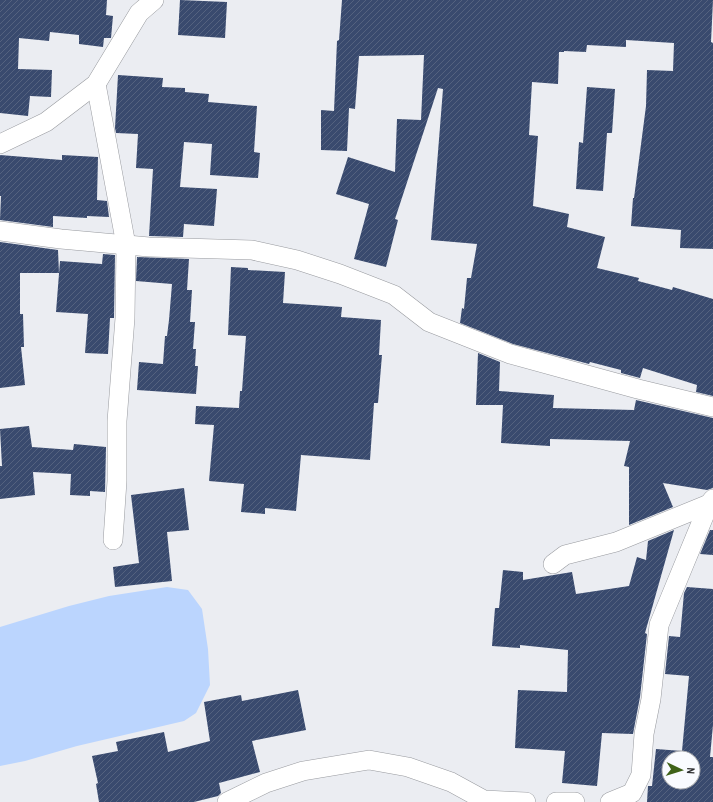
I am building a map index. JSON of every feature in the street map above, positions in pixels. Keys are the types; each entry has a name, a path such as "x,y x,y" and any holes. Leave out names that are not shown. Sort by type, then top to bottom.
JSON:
{"street":[{"path":"0,144 46,122 96,84 139,13 154,0"},
{"path":"96,84 126,245 125,318 117,421 117,481 113,540"},
{"path":"0,231 61,239 149,247 252,250 297,260 340,274 394,295 429,322 510,354 638,389 713,407"},
{"path":"553,564 565,555 616,542 711,502"},
{"path":"610,802 632,794 641,774 644,734 651,699 659,625 711,502"},
{"path":"227,802 266,783 303,771 369,760 408,767 451,782 484,800 526,802"},
{"path":"556,802 575,802"}],"water":[{"path":"167,587 188,590 202,609 208,649 210,685 196,713 184,721 0,766 0,627 69,606 109,596"}],"building":[{"path":"0,0 107,0 106,15 113,16 111,38 104,38 103,47 79,44 79,35 50,32 49,41 19,38 18,69 52,70 51,97 30,96 28,116 0,113"},
{"path":"180,0 227,2 225,38 178,35"},
{"path":"342,0 713,0 711,42 713,43 713,249 680,248 681,230 631,226 633,198 646,106 647,70 673,71 674,43 626,40 626,47 587,45 586,52 559,52 558,84 532,82 529,135 538,136 533,206 569,214 567,227 605,237 597,268 639,278 638,281 672,290 673,287 713,299 713,396 696,392 697,385 643,368 640,378 621,373 621,370 590,362 589,364 513,344 460,323 462,308 464,309 467,278 471,278 477,244 431,240 443,89 438,88 395,219 398,220 386,267 354,259 369,204 336,194 348,157 395,172 397,119 421,120 424,55 359,56 355,109 349,108 347,151 321,150 321,110 334,111 337,41 339,40"},
{"path":"118,75 163,78 162,87 185,88 185,92 209,94 208,102 257,106 254,152 260,153 258,178 210,175 212,144 184,142 180,187 217,189 214,226 184,224 183,237 149,236 153,169 136,168 138,134 116,133"},
{"path":"587,87 615,89 612,133 607,133 603,191 576,189 579,142 583,143"},
{"path":"0,155 62,160 62,155 98,157 97,200 107,201 109,217 87,216 87,218 53,216 53,227 0,220"},
{"path":"0,242 58,250 59,273 20,273 20,314 23,314 24,347 21,347 25,385 0,388"},
{"path":"103,254 115,255 114,318 110,318 108,354 85,353 88,314 56,312 60,261 102,264"},
{"path":"137,257 189,259 187,290 192,290 190,322 195,322 193,349 196,349 195,366 198,366 196,394 137,390 139,362 163,364 172,284 136,281"},
{"path":"231,267 248,268 248,270 285,272 283,303 342,307 341,317 381,320 379,355 382,355 378,403 374,403 370,460 301,455 296,511 265,508 265,514 241,512 244,484 209,481 214,425 195,424 196,406 239,408 240,391 242,391 246,336 228,335"},
{"path":"478,353 500,362 499,391 554,395 553,408 634,410 636,400 713,418 713,488 707,490 663,483 673,507 629,525 629,467 624,466 630,441 550,439 550,446 501,443 503,405 476,405"},
{"path":"29,426 32,447 73,450 74,444 106,447 105,492 90,491 90,496 70,495 71,474 33,472 35,495 0,499 0,466 2,466 0,429"},
{"path":"184,488 189,530 167,532 172,581 115,587 113,567 139,563 131,495"},
{"path":"674,530 645,633 647,634 640,697 633,734 602,733 597,786 562,783 565,751 515,748 518,690 567,692 568,650 520,645 520,648 492,646 495,608 499,608 503,570 523,572 523,580 572,572 576,594 629,586 637,557 646,560 648,541"},
{"path":"710,530 713,530 713,555 700,554"},
{"path":"687,587 713,589 713,725 710,757 713,757 713,802 647,802 648,786 652,786 656,749 669,750 661,750 661,790 701,790 701,750 682,750 689,676 665,674 669,636 680,637 684,593"},
{"path":"298,690 306,730 252,741 260,772 219,783 221,793 218,796 194,802 99,802 96,784 98,783 92,756 118,751 116,742 164,732 168,752 210,741 204,702 241,695 242,701"}]}
